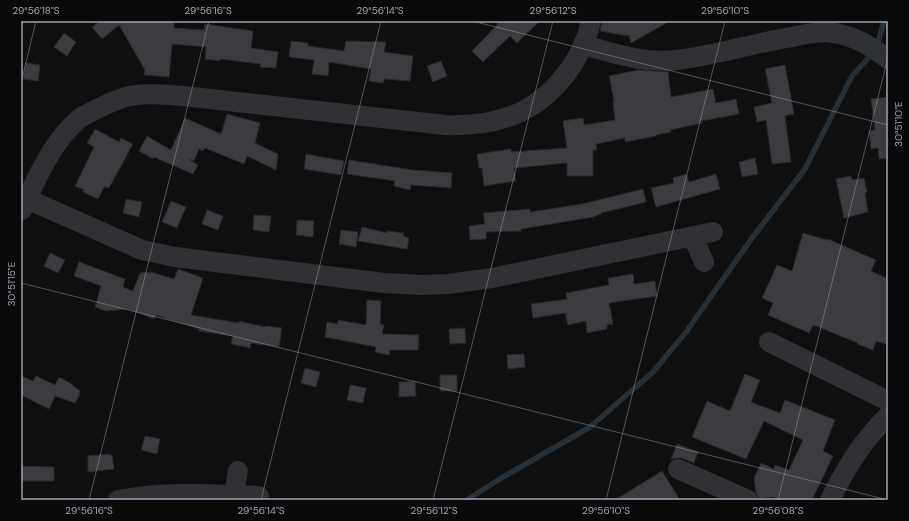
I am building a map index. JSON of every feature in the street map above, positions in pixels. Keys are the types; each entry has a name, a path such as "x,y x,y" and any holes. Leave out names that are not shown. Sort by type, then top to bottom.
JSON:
{"street":[{"path":"591,21 584,45 572,66 559,84 523,111 501,119 483,123 445,126 183,96 152,94 135,95 106,105 82,117 69,128 58,141 24,205 142,250 183,258 406,285 448,284 492,278 714,232"},
{"path":"584,45 632,58 664,61 689,58 812,33 834,33 862,41 888,59"},
{"path":"693,237 704,262"},
{"path":"769,342 888,401"},
{"path":"830,500 851,460 861,446 888,416"},
{"path":"678,469 748,500"},
{"path":"234,495 238,471"},
{"path":"118,500 182,494 259,496"}],"building":[{"path":"100,21 174,21 174,28 204,30 205,24 253,31 251,48 278,52 276,68 260,67 261,64 220,59 220,61 205,59 206,47 172,44 169,77 144,75 145,70 119,25 102,39 92,27"},
{"path":"495,21 540,21 517,43 510,36 483,62 472,51 498,24"},
{"path":"602,21 670,21 631,43 629,36 600,31"},
{"path":"64,33 76,42 67,56 54,47"},
{"path":"291,41 308,43 308,46 344,51 346,41 386,42 384,52 413,56 410,81 384,79 383,83 369,81 371,69 329,62 328,76 312,74 314,60 289,57"},
{"path":"441,61 447,76 433,82 427,66"},
{"path":"26,63 40,65 38,81 23,79"},
{"path":"785,65 794,114 785,116 791,162 772,164 766,120 757,122 754,107 772,103 765,69"},
{"path":"638,70 668,72 671,97 713,89 716,103 736,99 739,114 701,121 702,123 670,130 671,132 656,136 625,142 625,138 596,144 597,150 593,150 593,176 567,176 567,163 514,168 516,181 484,186 482,168 479,168 477,154 511,149 511,152 567,148 563,121 583,118 584,125 615,120 614,101 609,76"},
{"path":"888,97 888,158 879,159 878,148 871,149 869,131 875,130 871,99"},
{"path":"227,114 260,123 255,143 278,154 276,170 247,156 244,164 205,148 203,151 199,149 194,161 190,159 198,165 193,174 154,157 153,159 139,151 147,136 171,150 185,118 221,134"},
{"path":"95,129 119,142 121,138 133,144 109,188 104,187 98,199 83,192 84,190 75,186 94,147 87,143"},
{"path":"306,154 344,161 341,175 304,169"},
{"path":"755,158 758,174 742,177 739,162"},
{"path":"349,160 413,170 452,173 451,188 411,185 410,190 394,186 395,181 347,174"},
{"path":"686,174 689,182 716,174 720,189 656,207 651,188 674,183 673,178"},
{"path":"851,176 852,180 864,178 867,192 865,193 868,212 844,218 836,179"},
{"path":"643,189 646,202 601,213 593,217 521,229 521,231 486,232 486,239 470,240 469,226 485,224 483,213 530,209 530,212 582,204"},
{"path":"126,199 142,202 139,217 123,213"},
{"path":"171,201 186,207 177,228 162,222"},
{"path":"207,210 223,216 218,230 202,224"},
{"path":"254,215 271,216 269,232 253,230"},
{"path":"297,220 314,221 313,237 296,235"},
{"path":"362,227 387,233 387,231 404,233 403,236 409,238 407,249 358,241"},
{"path":"341,230 358,232 356,247 339,244"},
{"path":"803,233 827,240 828,239 876,260 871,271 888,279 888,345 876,341 873,350 813,325 809,333 768,315 773,303 762,298 777,265 792,271"},
{"path":"50,253 65,260 58,273 44,266"},
{"path":"79,262 125,279 123,287 133,291 140,273 151,272 174,279 178,269 203,278 191,315 239,323 239,321 265,327 282,328 279,347 251,343 250,348 231,344 233,336 199,331 199,329 156,315 154,319 128,309 106,311 95,307 101,286 74,276"},
{"path":"633,274 634,284 655,281 657,296 609,303 613,324 607,325 607,329 587,333 586,321 568,325 565,313 533,318 531,304 567,299 566,293 609,285 608,278"},
{"path":"367,300 381,301 380,324 384,325 382,334 419,335 418,350 390,350 389,355 375,352 376,347 325,337 327,322 338,324 338,320 366,325"},
{"path":"465,328 466,343 450,344 449,329"},
{"path":"524,354 525,367 508,369 507,355"},
{"path":"305,368 320,372 316,387 301,383"},
{"path":"745,374 760,380 751,402 780,413 785,400 835,420 823,451 833,456 812,500 779,500 773,497 759,499 756,492 754,478 761,463 774,469 775,465 789,470 803,440 764,421 746,459 692,437 707,401 730,411"},
{"path":"440,375 457,375 457,391 440,391"},
{"path":"21,376 33,381 36,376 55,385 59,377 80,391 79,396 75,403 55,396 49,409 21,395"},
{"path":"415,381 416,396 399,397 399,382"},
{"path":"350,385 366,388 363,403 347,400"},
{"path":"145,436 160,439 157,454 141,450"},
{"path":"677,444 698,452 694,463 682,458 671,459"},
{"path":"112,455 114,469 88,472 88,456"},
{"path":"21,466 54,467 54,481 21,481"},
{"path":"662,471 680,500 615,500"}],"waterway":[{"path":"877,46 884,21"},
{"path":"467,500 498,480 590,427 653,372 686,332 752,238 805,169 852,76 873,53"}]}
